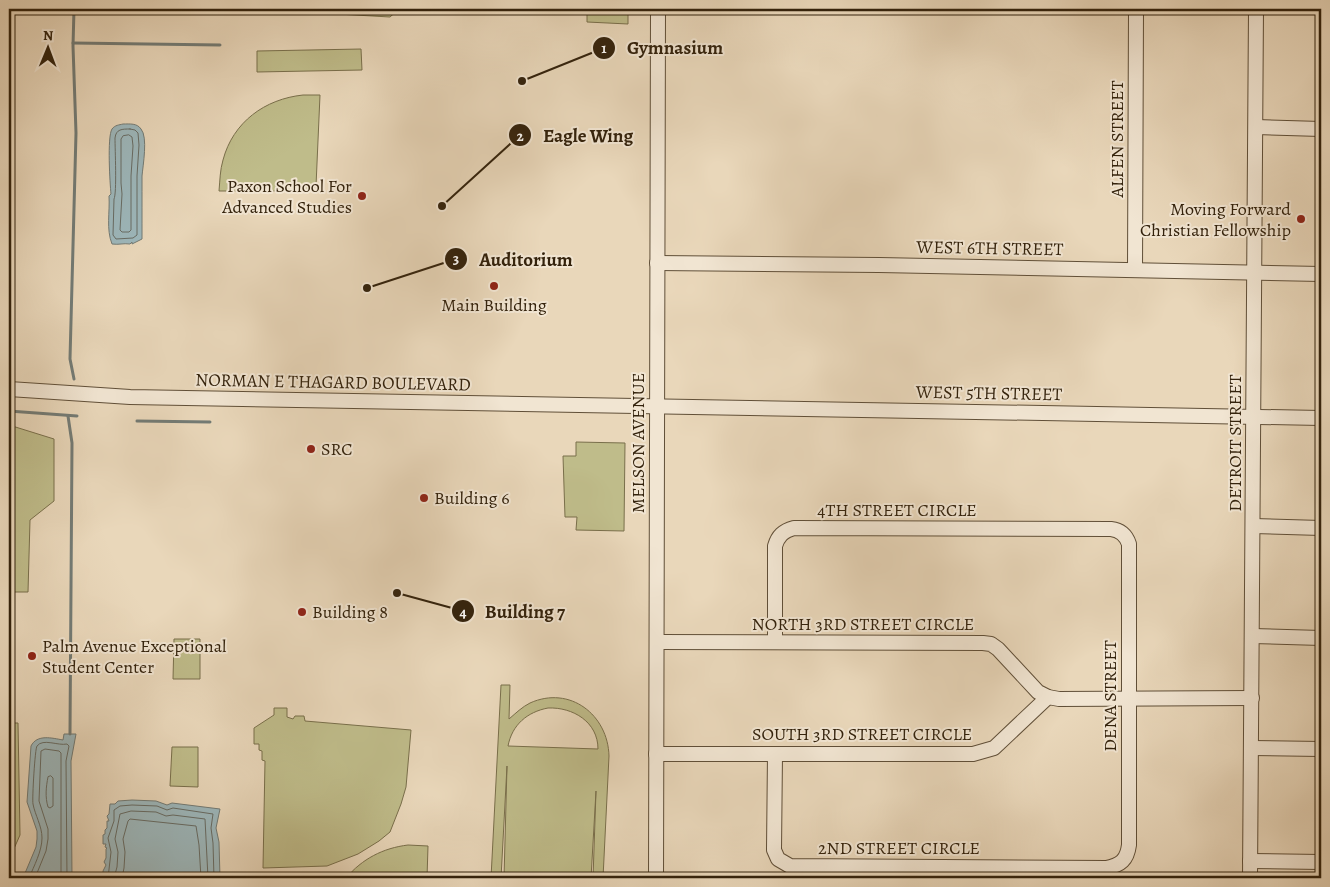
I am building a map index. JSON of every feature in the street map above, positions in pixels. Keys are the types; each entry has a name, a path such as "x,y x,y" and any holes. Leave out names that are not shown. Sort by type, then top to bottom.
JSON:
{"street":[{"name":"MELSON AVENUE","path":"656,878 658,9"},
{"name":"ALFEN STREET","path":"1135,270 1136,9"},
{"name":"DETROIT STREET","path":"1250,878 1256,9"},
{"path":"1256,127 1321,129"},
{"name":"WEST 6TH STREET","path":"657,263 879,265 1321,274"},
{"name":"NORMAN E THAGARD BOULEVARD","path":"9,389 123,397 657,407"},
{"name":"WEST 5TH STREET","path":"657,407 1321,418"},
{"path":"1253,526 1321,528"},
{"name":"4TH STREET CIRCLE","path":"775,642 775,546 777,539 787,530 794,528 1111,528 1122,533"},
{"name":"DENA STREET","path":"1122,533 1127,538 1129,544 1129,845 1125,860"},
{"path":"1252,636 1321,638"},
{"name":"NORTH 3RD STREET CIRCLE","path":"657,642 983,642 991,644 998,650 1038,692 1048,698"},
{"path":"1048,698 1252,698"},
{"name":"SOUTH 3RD STREET CIRCLE","path":"656,754 973,754 994,748 1048,698"},
{"path":"1251,748 1321,749"},
{"name":"2ND STREET CIRCLE","path":"775,754 774,850 778,859 790,866 1106,868 1117,866 1125,860"},
{"path":"1250,861 1321,862"}],"shaded area":[{"path":"250,9 399,9 390,17"},
{"path":"587,9 628,9 628,24 587,22"},
{"path":"361,49 362,70 257,72 257,51"},
{"path":"320,95 316,186 310,191 219,191 223,160 234,134 252,115 264,107 289,97"},
{"path":"9,425 54,439 54,501 30,520 28,592 9,592"},
{"path":"576,442 625,443 624,531 576,530 577,517 565,517 563,456 576,456"},
{"path":"174,639 200,639 200,679 173,679"},
{"path":"501,685 510,685 509,719 530,703 545,698 559,698 572,701 584,707 594,716 602,728 607,741 609,756 603,878 593,878 596,791 591,878 504,878 507,766 501,878 491,878","holes":["557,708 575,713 589,724 597,739 598,749 508,746 513,732 527,716 540,710"]},
{"path":"274,708 287,708 287,717 293,719 295,716 304,716 305,721 411,730 406,787 390,832 358,854 327,866 263,868 265,761 262,760 262,751 259,750 259,744 254,744 254,728 274,715"},
{"path":"9,723 18,723 20,835 9,860"},
{"path":"172,747 198,747 198,787 170,786"},
{"path":"408,845 428,846 427,878 346,878 366,860 390,849"}],"water":[{"path":"123,124 137,126 141,129 144,138 142,239 132,244 132,242 130,244 112,244 109,226 109,196 111,194 110,134 112,129"},
{"path":"64,734 76,734 71,761 72,878 23,878 36,847 37,839 37,831 27,802 31,746 41,738 63,740"},
{"path":"132,800 220,809 216,828 219,842 220,878 103,878 107,848 105,847 106,844 103,844 103,835 107,828 107,821 109,821 107,816 110,804 115,804 118,801"}],"waterway":[{"path":"74,9 73,46 76,133 70,359 74,379"},
{"path":"73,43 220,45"},
{"path":"9,411 77,416"},
{"path":"68,416 72,443 70,734"},
{"path":"137,421 210,422"}],"place":[{"name":"Gymnasium","path":"522,81"},
{"name":"Paxon School For Advanced Studies","path":"362,196"},
{"name":"Eagle Wing","path":"442,206"},
{"name":"Moving Forward Christian Fellowship","path":"1301,219"},
{"name":"Main Building","path":"494,286"},
{"name":"Auditorium","path":"367,288"},
{"name":"SRC","path":"311,449"},
{"name":"Building 6","path":"424,498"},
{"name":"Building 7","path":"397,593"},
{"name":"Building 8","path":"302,612"},
{"name":"Palm Avenue Exceptional Student Center","path":"32,656"}]}
